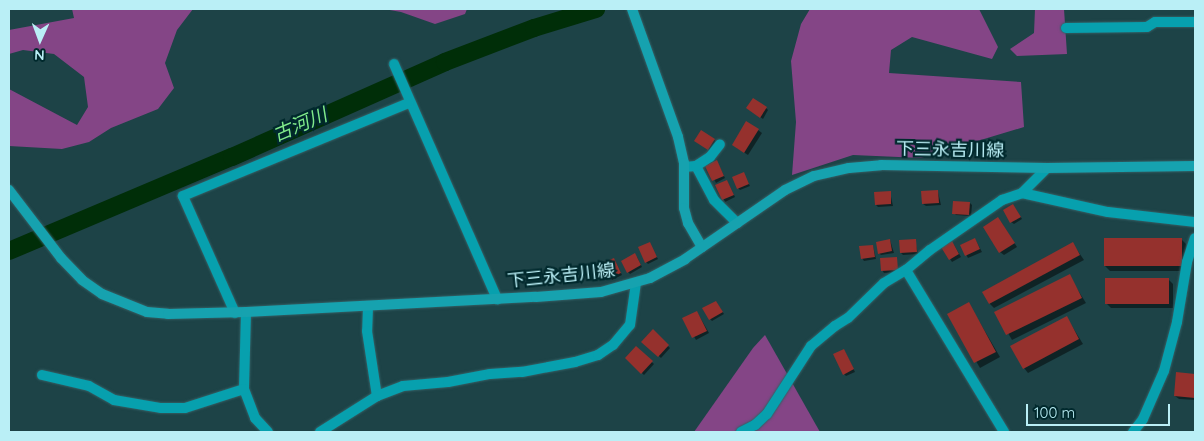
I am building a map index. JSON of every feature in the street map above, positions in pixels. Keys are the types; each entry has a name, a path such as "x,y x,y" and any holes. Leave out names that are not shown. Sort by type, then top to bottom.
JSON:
{"main road":[{"path":"632,9 678,137 684,167 684,208 688,223 702,247"},
{"name":"下三永吉川線","path":"9,190 56,252 82,280 120,304 146,312 168,314 368,307 601,292 650,278 702,247 785,190 814,176 849,168 881,165 1047,168 1195,166"}],"street":[{"path":"1066,28 1147,27 1155,22 1195,22"},
{"path":"394,64 497,299"},
{"path":"235,312 182,196 409,101"},
{"path":"684,167 696,166 710,157 720,144"},
{"path":"696,166 714,200 737,223"},
{"path":"741,432 755,425 767,414 800,358 811,346 848,318 884,283 906,270 930,250 1002,200 1022,193 1047,168"},
{"path":"1022,193 1108,212 1195,222"},
{"path":"1133,432 1143,419 1164,371 1177,322 1187,262 1195,238"},
{"path":"906,270 1004,432"},
{"path":"320,432 377,396 403,386 448,382 490,374 522,372 575,362 598,355 613,345 630,325 636,283"},
{"path":"368,307 367,331 377,396"},
{"path":"246,312 244,389 255,418 268,432"},
{"path":"42,375 89,386 114,400 161,408 185,408 244,389"}],"shaded area":[{"path":"72,9 193,9 177,30 165,63 174,88 158,109 111,128 89,142 62,149 9,146 9,89 77,125 88,107 84,77 54,54 23,50 9,54 9,30 74,18"},
{"path":"384,9 467,9 465,14 435,24 401,12"},
{"path":"810,9 979,9 998,47 992,59 912,37 891,50 889,73 1021,82 1024,127 921,158 853,155 792,175 796,122 791,61 801,24"},
{"path":"1035,9 1064,9 1067,54 1017,56 1010,49 1034,33"},
{"path":"765,335 820,432 694,432 753,348"}],"building":[{"path":"753,98 767,107 760,118 746,108"},
{"path":"746,121 759,129 744,153 732,145"},
{"path":"701,130 715,139 708,150 694,141"},
{"path":"717,160 724,176 712,181 705,166"},
{"path":"744,172 749,184 737,189 732,177"},
{"path":"727,180 734,195 722,200 715,185"},
{"path":"938,190 939,203 922,204 921,191"},
{"path":"891,191 891,204 875,205 874,192"},
{"path":"953,201 970,202 969,215 952,214"},
{"path":"1013,204 1021,217 1010,223 1003,210"},
{"path":"998,217 1015,243 999,253 983,227"},
{"path":"975,238 980,249 965,256 960,245"},
{"path":"1104,238 1182,238 1182,266 1104,266"},
{"path":"890,239 892,251 878,254 876,242"},
{"path":"916,239 917,252 900,253 899,240"},
{"path":"952,241 959,254 949,260 941,247"},
{"path":"650,242 657,257 645,263 638,247"},
{"path":"1073,242 1080,255 989,304 982,292"},
{"path":"873,245 875,257 861,259 859,246"},
{"path":"635,253 641,265 627,273 621,261"},
{"path":"897,257 898,270 881,271 880,258"},
{"path":"614,258 621,273 609,278 602,263"},
{"path":"1070,274 1082,298 1006,335 994,312"},
{"path":"1105,278 1169,278 1169,304 1105,304"},
{"path":"716,301 723,312 709,320 702,308"},
{"path":"969,302 996,352 974,363 947,314"},
{"path":"697,311 707,331 692,338 682,318"},
{"path":"1067,316 1079,339 1023,369 1010,346"},
{"path":"653,329 669,345 658,357 641,342"},
{"path":"636,346 653,361 641,374 625,358"},
{"path":"844,349 854,369 843,375 833,354"},
{"path":"1176,372 1195,374 1195,398 1174,396"}],"waterway":[{"name":"古河川","path":"9,251 232,157 445,62 534,28 596,9"}]}
